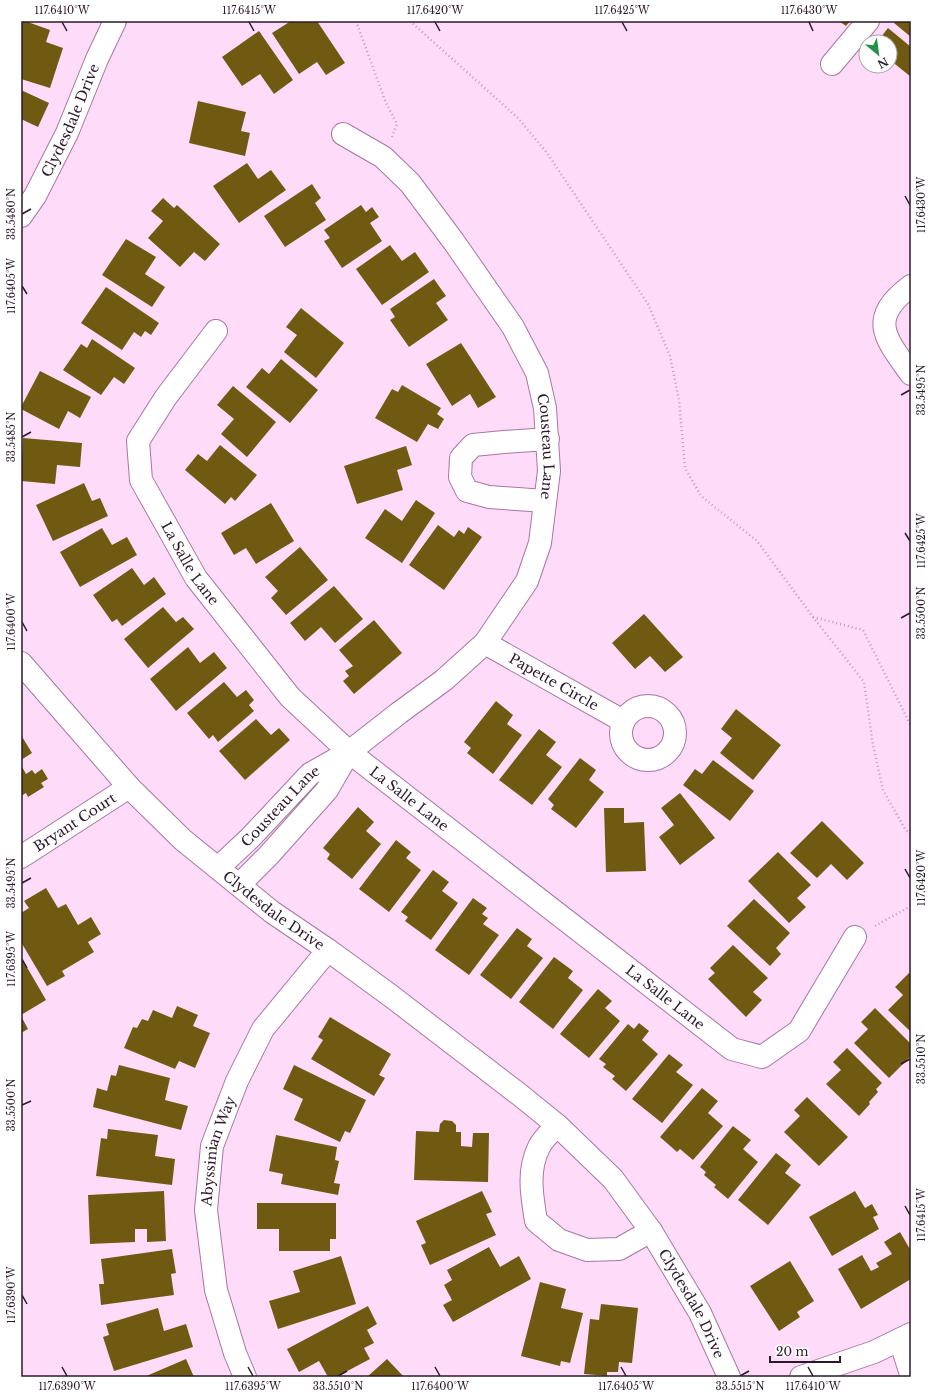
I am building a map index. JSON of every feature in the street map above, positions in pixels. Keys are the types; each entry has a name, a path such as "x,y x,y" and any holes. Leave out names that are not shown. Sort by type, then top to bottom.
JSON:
{"street":[{"name":"Clydesdale Drive","path":"21,216 35,196 67,133 97,59 115,21"},
{"path":"832,64 868,21"},
{"name":"Cousteau Lane","path":"218,868 251,837 310,774 349,752 444,680 485,644 526,581 540,543 549,471 545,408 537,373 513,326 454,242 410,183 383,157 343,134"},
{"path":"911,286 899,295 888,307 883,324 890,344 911,374"},
{"name":"La Salle Lane","path":"216,332 166,397 138,441 142,480 196,578 290,697 349,752 732,1049 762,1057 799,1031 856,937"},
{"path":"545,501 488,497 467,491 460,477 461,458 473,445 548,439"},
{"name":"Papette Circle","path":"485,644 623,721"},
{"name":"Clydesdale Drive","path":"21,663 129,787 183,840 272,912 328,950 391,996 520,1095 557,1125 612,1179 651,1231 700,1313 729,1377"},
{"name":"Cousteau Lane","path":"239,885 269,855 327,790 349,752"},
{"name":"Bryant Court","path":"21,857 129,787"},
{"name":"Abyssinian Way","path":"245,1377 234,1353 216,1290 206,1210 212,1146 237,1081 263,1029 328,950"},
{"path":"557,1125 539,1146 531,1166 531,1195 536,1221 559,1240 587,1250 619,1249 651,1231"},
{"path":"802,1377 874,1352 905,1337 911,1374"}],"path":[{"path":"356,21 386,103 397,124 383,157"},
{"path":"410,21 518,118 551,160 648,304 670,356 679,400 685,468 701,496 757,541 813,617 864,682 873,744 883,790 905,829 911,835"},
{"path":"813,617 863,630 911,726"},
{"path":"856,937 911,906"}],"building":[{"path":"21,21 50,30 46,42 63,48 50,88 21,79"},
{"path":"291,21 317,21 345,63 326,75 317,62 299,74 272,33"},
{"path":"839,21 850,21 846,26"},
{"path":"896,21 911,21 911,37 894,23"},
{"path":"888,28 895,34 883,34"},
{"path":"259,31 293,80 274,94 260,74 242,86 222,57"},
{"path":"898,36 911,47 911,77 898,66"},
{"path":"21,90 49,103 38,127 21,119"},
{"path":"198,101 246,112 241,131 250,133 245,156 189,143"},
{"path":"247,163 258,179 271,170 286,190 239,223 213,186"},
{"path":"312,184 321,198 315,203 326,220 285,247 264,216"},
{"path":"163,198 174,208 177,205 220,244 205,261 194,252 180,267 148,238 163,221 151,211"},
{"path":"361,205 366,212 372,207 379,217 370,223 382,241 342,268 324,241 330,238 324,230"},
{"path":"126,239 156,257 145,274 165,287 152,307 102,275"},
{"path":"390,245 402,261 415,252 429,272 382,305 356,269"},
{"path":"434,279 446,296 436,303 448,320 409,347 390,320 395,317 390,309"},
{"path":"106,287 159,323 151,335 145,331 141,337 134,332 122,350 81,323"},
{"path":"301,308 344,343 316,378 284,352 297,335 286,327"},
{"path":"92,339 135,368 124,384 114,377 101,395 63,370 81,344 87,348"},
{"path":"461,343 496,397 478,408 470,394 452,406 426,364"},
{"path":"281,359 318,390 290,423 246,387 262,368 269,374"},
{"path":"40,371 91,397 80,418 68,411 59,429 21,409"},
{"path":"402,385 441,408 437,414 444,419 438,429 428,424 417,442 375,418 392,389 398,392"},
{"path":"233,386 276,422 247,457 221,434 234,419 217,405"},
{"path":"23,438 82,443 80,467 57,465 55,484 21,481"},
{"path":"220,445 257,475 235,501 231,497 225,504 185,470 198,454 207,461"},
{"path":"406,446 412,465 397,470 403,490 357,504 344,466"},
{"path":"84,483 92,501 100,498 108,516 53,541 36,505"},
{"path":"416,500 435,513 402,563 365,538 385,509 402,521"},
{"path":"271,503 294,541 256,564 246,548 234,555 221,533"},
{"path":"438,525 454,537 459,530 464,534 468,527 482,537 444,590 409,565"},
{"path":"102,528 112,545 127,537 137,555 80,587 60,552"},
{"path":"300,547 328,580 286,615 271,598 278,591 265,577"},
{"path":"132,568 144,585 154,577 166,594 122,626 117,619 112,622 93,595"},
{"path":"334,586 363,619 335,643 321,627 305,641 290,623"},
{"path":"163,607 176,622 183,617 194,629 148,668 124,639"},
{"path":"644,614 683,657 665,672 650,656 635,669 612,643"},
{"path":"374,620 402,653 354,694 343,681 349,676 345,671 353,666 339,650"},
{"path":"188,647 200,663 214,652 227,668 176,711 150,679"},
{"path":"224,682 237,697 246,690 254,700 249,705 254,711 218,742 213,735 209,739 187,713"},
{"path":"496,701 513,715 507,724 522,735 493,774 467,753 471,748 464,742"},
{"path":"736,709 781,745 753,780 720,753 732,738 721,729"},
{"path":"256,719 271,735 279,728 290,740 245,780 219,751"},
{"path":"539,729 556,742 546,755 562,767 532,805 499,780"},
{"path":"21,735 32,753 21,760"},
{"path":"580,758 596,770 589,780 604,792 576,828 551,809 554,805 548,799"},
{"path":"713,760 754,791 730,821 683,785 695,769 702,774"},
{"path":"21,765 26,774 32,770 35,774 42,769 48,779 41,783 44,787 28,797 26,793 21,796"},
{"path":"680,793 715,838 680,865 659,837 674,825 661,808"},
{"path":"358,807 374,822 366,831 381,844 352,879 327,859 330,854 323,848"},
{"path":"604,808 624,808 624,823 644,822 646,871 606,872"},
{"path":"822,821 864,863 847,880 831,864 817,878 790,853"},
{"path":"396,840 411,852 406,858 421,870 389,912 359,889"},
{"path":"778,852 811,885 797,898 806,907 789,923 748,881"},
{"path":"433,870 449,882 442,891 458,903 431,940 405,921 408,917 401,912"},
{"path":"46,888 58,908 66,904 78,925 91,917 101,934 88,942 94,952 62,971 65,976 47,986 21,942 21,913 29,908 24,901"},
{"path":"473,898 487,908 482,914 488,918 483,924 499,935 469,975 435,950"},
{"path":"754,899 790,933 776,948 781,954 770,966 727,926"},
{"path":"517,928 532,939 527,946 543,958 511,999 480,975"},
{"path":"733,945 768,978 753,992 762,1000 746,1017 708,979 715,973 710,968"},
{"path":"21,957 46,1000 21,1015"},
{"path":"554,957 573,971 568,978 583,990 553,1029 519,1002"},
{"path":"909,973 911,975 911,1032 888,1010 903,995 895,987"},
{"path":"598,989 612,1001 605,1008 620,1021 589,1058 560,1034"},
{"path":"177,1006 198,1015 193,1026 210,1033 195,1068 179,1061 175,1069 124,1048 133,1027 137,1028 142,1019 148,1021 153,1010 172,1018"},
{"path":"875,1008 911,1044 911,1056 889,1078 854,1043 868,1029 861,1022"},
{"path":"21,1016 28,1029 21,1033"},
{"path":"330,1017 391,1054 379,1075 385,1078 374,1096 311,1059 323,1040 318,1037"},
{"path":"639,1023 649,1031 642,1040 658,1054 626,1091 612,1079 615,1076 603,1067 606,1064 599,1059 628,1024 634,1029"},
{"path":"847,1048 882,1083 876,1089 878,1092 869,1102 870,1104 859,1116 826,1084 841,1070 833,1062"},
{"path":"669,1054 683,1065 676,1072 693,1085 662,1123 632,1099"},
{"path":"119,1065 170,1078 165,1100 188,1106 181,1130 93,1107 97,1088 107,1091 111,1075 116,1076"},
{"path":"294,1065 366,1100 350,1133 345,1131 340,1142 294,1120 303,1099 283,1089"},
{"path":"702,1088 718,1101 708,1113 723,1126 693,1160 680,1149 677,1152 660,1137"},
{"path":"807,1097 848,1137 819,1166 784,1132 800,1116 794,1110"},
{"path":"444,1120 452,1121 456,1125 456,1132 461,1132 461,1146 472,1147 473,1133 489,1133 488,1182 414,1180 416,1131 439,1132 440,1124"},
{"path":"733,1126 751,1140 743,1149 758,1162 728,1199 714,1187 716,1185 704,1175 706,1172 700,1167"},
{"path":"108,1129 158,1135 155,1156 175,1159 172,1185 96,1176 101,1138 107,1139"},
{"path":"276,1135 337,1147 335,1160 339,1161 334,1183 340,1184 338,1195 281,1184 283,1174 269,1171"},
{"path":"776,1153 791,1165 785,1173 801,1185 768,1225 738,1200"},
{"path":"164,1191 166,1241 147,1242 147,1229 135,1229 135,1242 90,1244 88,1195"},
{"path":"482,1191 492,1212 486,1214 496,1235 430,1265 421,1245 426,1243 416,1221"},
{"path":"855,1191 865,1208 872,1204 878,1215 873,1217 879,1229 832,1256 809,1217"},
{"path":"257,1203 336,1203 336,1239 330,1239 330,1251 279,1251 279,1229 257,1229"},
{"path":"900,1232 911,1251 911,1279 861,1309 838,1269 862,1255 871,1271 879,1267 876,1263 892,1254 884,1242"},
{"path":"489,1247 500,1267 519,1256 531,1279 453,1322 443,1305 452,1300 444,1285 452,1280 447,1270"},
{"path":"172,1249 176,1273 171,1274 174,1295 101,1305 99,1284 104,1284 101,1259"},
{"path":"341,1256 356,1304 278,1329 269,1301 300,1292 293,1271"},
{"path":"790,1261 814,1301 797,1312 800,1317 779,1331 750,1286"},
{"path":"540,1282 566,1289 561,1308 583,1313 570,1363 561,1361 560,1366 521,1356"},
{"path":"601,1304 638,1308 632,1363 619,1362 618,1372 607,1372 607,1376 584,1374 590,1319 599,1320"},
{"path":"368,1306 377,1324 367,1330 374,1343 364,1348 370,1359 336,1377 328,1377 319,1361 299,1372 287,1349"},
{"path":"158,1308 164,1331 186,1324 193,1347 114,1371 103,1337 109,1335 106,1324"},
{"path":"186,1359 194,1377 144,1377"},
{"path":"387,1359 404,1377 367,1377"}]}
